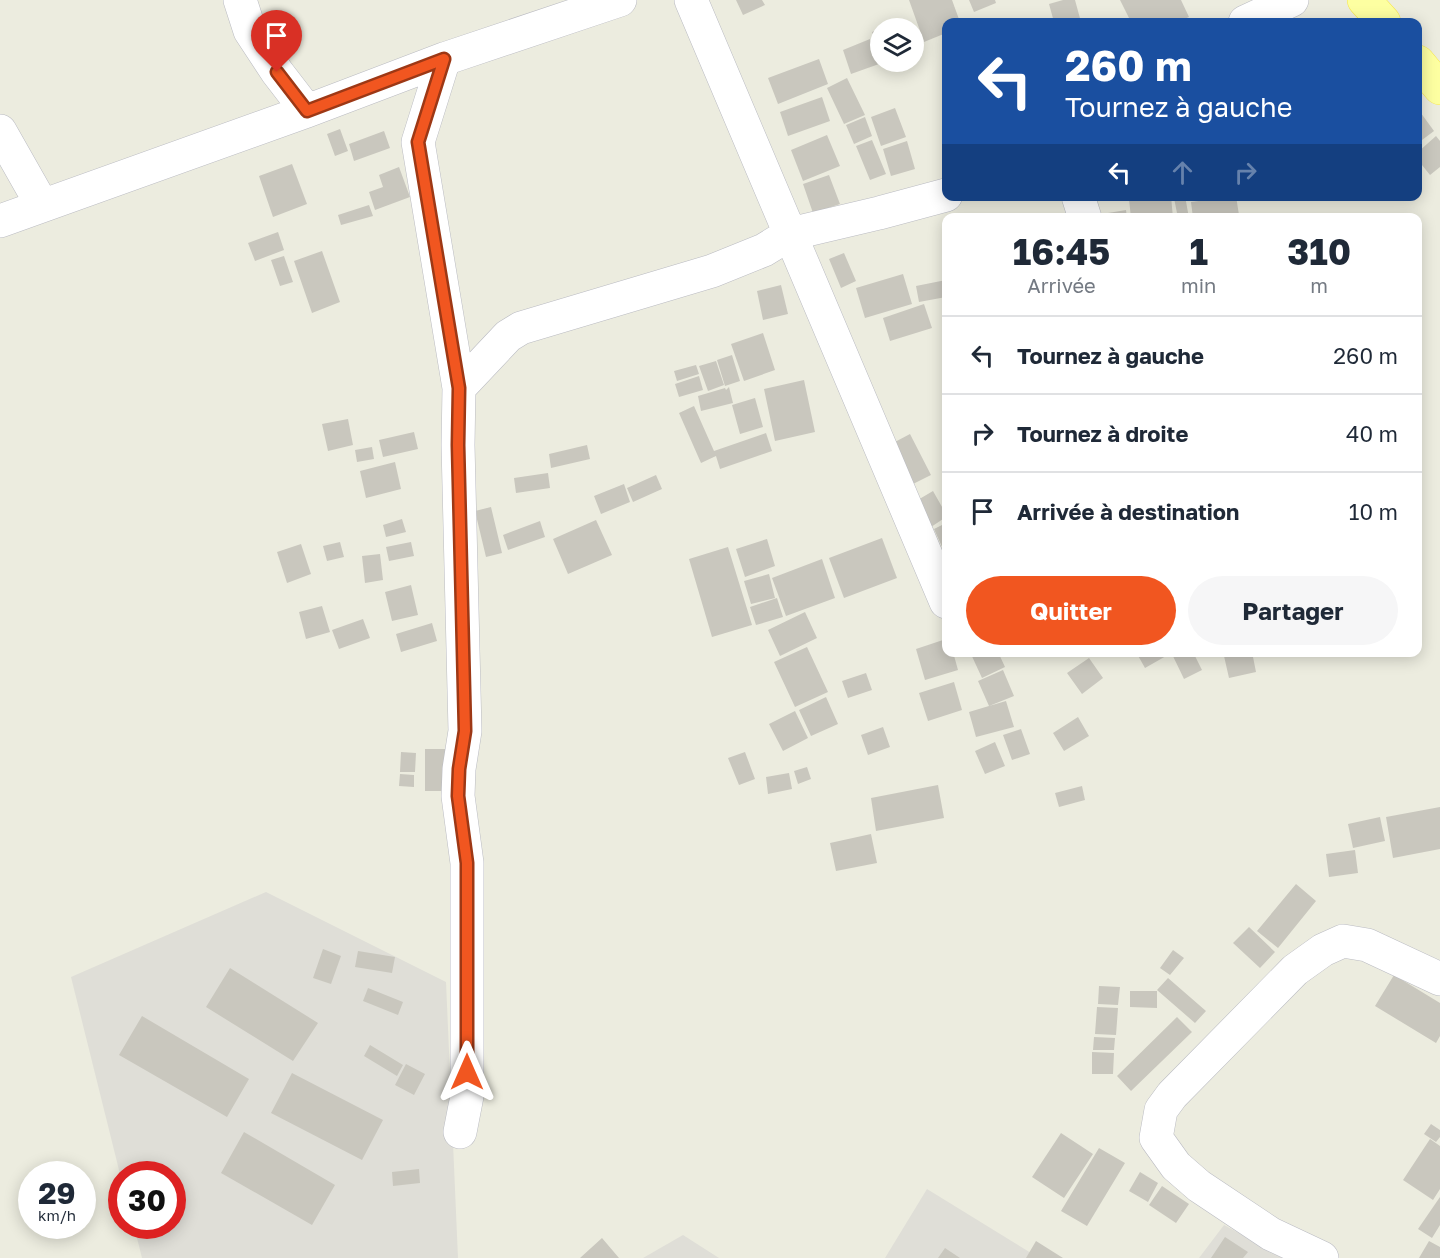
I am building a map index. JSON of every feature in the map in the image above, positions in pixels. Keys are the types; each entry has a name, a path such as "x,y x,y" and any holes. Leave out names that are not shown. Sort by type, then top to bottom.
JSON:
{"main road":[{"path":"1364,0 1380,18"},
{"path":"1422,67 1440,88"}],"street":[{"path":"240,0 250,31 277,72 307,111"},
{"path":"0,221 307,111 444,59 620,0"},
{"path":"691,0 942,593"},
{"path":"1254,18 1292,0"},
{"path":"444,59 418,142 459,388 458,445 465,731 459,769 458,796 467,863 467,1096 460,1132"},
{"path":"0,131 42,205"},
{"path":"459,388 508,336 521,328 712,271 764,250 790,234 942,196"},
{"path":"1322,1258 1271,1234 1199,1186 1176,1166 1156,1138 1161,1110 1172,1095 1295,970 1323,950 1343,941 1366,945 1440,980"}],"shaded area":[{"path":"266,892 446,982 458,1258 142,1258 137,1239 186,1239 186,1161 117,1161 71,977"},
{"path":"927,1189 1039,1258 885,1258"},
{"path":"1224,1225 1285,1258 1199,1258"},
{"path":"683,1235 719,1258 643,1258"}],"building":[{"path":"736,0 762,0 765,5 743,15"},
{"path":"909,0 952,0 959,18 942,18 942,35 924,42 924,18 915,18"},
{"path":"969,0 995,0 996,3 974,12"},
{"path":"1063,0 1075,0 1080,18 1053,18 1049,4"},
{"path":"1120,0 1181,0 1189,17 1187,18 1129,18"},
{"path":"870,39 870,67 851,74 843,50"},
{"path":"819,59 828,84 778,104 768,78"},
{"path":"847,78 865,115 844,124 827,88"},
{"path":"822,97 830,121 788,136 780,112"},
{"path":"895,108 906,137 881,146 871,117"},
{"path":"1422,114 1434,131 1422,140"},
{"path":"865,117 872,136 854,144 846,125"},
{"path":"340,129 348,151 335,156 327,134"},
{"path":"384,131 390,148 354,161 349,144"},
{"path":"827,135 840,166 803,181 791,150"},
{"path":"1436,136 1440,141 1440,167 1430,175 1422,165 1422,148"},
{"path":"872,140 886,174 870,180 856,146"},
{"path":"907,141 915,169 891,176 883,149"},
{"path":"292,164 307,204 273,217 259,176"},
{"path":"399,167 410,197 375,210 369,192 383,187 379,175"},
{"path":"829,175 840,204 813,213 803,184"},
{"path":"1129,201 1171,201 1173,213 1130,213"},
{"path":"1175,201 1186,201 1188,213 1177,213"},
{"path":"1237,201 1239,213 1192,213 1191,202"},
{"path":"369,205 373,216 341,225 338,215"},
{"path":"1126,210 1126,213 1108,213"},
{"path":"278,232 284,250 255,261 248,243"},
{"path":"322,251 340,302 312,313 294,261"},
{"path":"844,253 856,281 841,288 829,259"},
{"path":"284,256 293,282 280,286 271,260"},
{"path":"903,274 912,304 865,318 856,288"},
{"path":"942,281 942,298 919,302 916,286"},
{"path":"781,285 788,314 763,320 757,291"},
{"path":"924,304 932,328 890,341 883,318"},
{"path":"763,333 775,370 744,381 731,344"},
{"path":"732,355 740,381 725,386 717,360"},
{"path":"716,361 724,385 708,391 699,366"},
{"path":"696,365 699,374 677,381 674,371"},
{"path":"699,376 703,390 679,397 675,384"},
{"path":"804,380 815,432 775,441 764,389"},
{"path":"729,387 733,403 701,411 698,396 725,388 726,390"},
{"path":"755,398 763,427 740,434 732,405"},
{"path":"694,406 714,451 766,433 772,451 720,469 716,456 701,463 679,413"},
{"path":"348,419 353,445 328,451 322,424"},
{"path":"414,432 418,449 383,457 379,440"},
{"path":"910,434 931,475 913,484 893,443"},
{"path":"587,445 590,459 551,468 549,454"},
{"path":"372,447 374,459 357,462 355,450"},
{"path":"395,462 401,489 366,498 360,471"},
{"path":"548,473 550,488 516,493 514,478"},
{"path":"656,475 662,489 633,502 627,488"},
{"path":"624,484 630,502 601,514 594,496"},
{"path":"933,491 942,507 942,520 931,527 916,501"},
{"path":"491,507 502,553 486,557 475,511"},
{"path":"402,519 406,532 386,537 383,525"},
{"path":"596,520 612,555 568,574 553,539"},
{"path":"540,521 545,537 508,550 503,535"},
{"path":"942,525 942,547 934,529"},
{"path":"882,538 897,578 844,598 829,558"},
{"path":"767,539 775,566 745,577 736,549"},
{"path":"340,542 344,557 327,561 323,546"},
{"path":"411,542 414,556 389,561 386,547"},
{"path":"301,544 311,574 287,583 277,552"},
{"path":"728,547 752,625 712,637 689,559"},
{"path":"380,554 383,580 365,583 362,556"},
{"path":"822,559 835,598 786,616 772,578"},
{"path":"769,574 775,598 751,604 744,581"},
{"path":"411,585 418,615 392,621 385,592"},
{"path":"777,598 783,617 756,625 750,607"},
{"path":"322,606 330,632 306,639 299,612"},
{"path":"805,612 817,638 780,656 768,630"},
{"path":"363,619 370,638 339,649 332,630"},
{"path":"432,623 437,641 401,652 396,634"},
{"path":"942,640 942,657 954,657 958,670 925,680 916,649"},
{"path":"807,647 828,692 795,707 774,662"},
{"path":"972,657 1000,657 1005,667 982,678"},
{"path":"1139,657 1164,657 1145,668"},
{"path":"1173,657 1196,657 1202,670 1184,679"},
{"path":"1224,657 1253,657 1256,672 1229,678"},
{"path":"1089,658 1103,678 1082,694 1067,673"},
{"path":"1003,670 1014,696 989,706 978,681"},
{"path":"866,673 872,690 848,698 842,681"},
{"path":"954,682 962,710 928,721 919,693"},
{"path":"826,697 838,724 811,736 799,710"},
{"path":"1006,701 1014,727 976,737 969,712"},
{"path":"795,711 808,738 783,751 769,724"},
{"path":"1078,717 1089,736 1064,751 1053,733"},
{"path":"883,727 890,747 868,755 861,735"},
{"path":"1021,729 1030,754 1012,760 1003,735"},
{"path":"995,742 1005,766 985,774 975,751"},
{"path":"425,749 447,749 447,791 425,791"},
{"path":"401,752 416,753 415,772 400,772"},
{"path":"745,752 755,779 739,785 728,758"},
{"path":"807,767 811,779 798,784 794,771"},
{"path":"789,773 792,789 768,794 766,777"},
{"path":"400,774 414,775 414,787 399,786"},
{"path":"938,785 944,818 876,831 871,798"},
{"path":"1082,786 1085,800 1059,807 1055,793"},
{"path":"1440,807 1440,849 1393,858 1386,817"},
{"path":"1380,817 1385,841 1353,848 1348,824"},
{"path":"871,834 877,863 836,871 830,843"},
{"path":"1355,850 1358,873 1329,877 1326,854"},
{"path":"1296,884 1316,901 1278,948 1257,931"},
{"path":"1249,927 1275,952 1260,968 1233,943"},
{"path":"323,949 341,956 331,984 313,978"},
{"path":"1173,950 1184,958 1170,975 1160,968"},
{"path":"358,951 395,957 392,973 355,967"},
{"path":"230,968 318,1023 293,1061 206,1007"},
{"path":"1394,975 1440,1003 1440,1036 1436,1043 1375,1006"},
{"path":"1168,978 1206,1011 1195,1023 1157,990"},
{"path":"1099,986 1120,987 1118,1005 1098,1004"},
{"path":"368,988 403,1002 398,1015 363,1001"},
{"path":"1130,991 1157,991 1157,1008 1130,1007"},
{"path":"1097,1007 1118,1008 1116,1035 1095,1034"},
{"path":"142,1016 249,1079 227,1117 119,1055"},
{"path":"1177,1017 1192,1032 1131,1091 1117,1076"},
{"path":"1094,1037 1115,1038 1114,1050 1093,1050"},
{"path":"370,1045 403,1065 397,1076 364,1056"},
{"path":"1092,1052 1114,1053 1113,1074 1092,1074"},
{"path":"406,1064 425,1074 414,1095 395,1085"},
{"path":"292,1073 383,1120 362,1160 271,1113"},
{"path":"1431,1124 1440,1130 1440,1137 1436,1142 1424,1134"},
{"path":"244,1132 335,1185 312,1225 221,1173"},
{"path":"1061,1133 1093,1154 1064,1198 1032,1177"},
{"path":"1430,1139 1440,1146 1440,1189 1433,1200 1403,1180"},
{"path":"1099,1148 1125,1163 1087,1226 1061,1211"},
{"path":"419,1169 420,1183 393,1186 392,1172"},
{"path":"1140,1172 1158,1183 1148,1202 1129,1191"},
{"path":"1162,1186 1189,1204 1176,1223 1149,1205"},
{"path":"1440,1197 1440,1225 1432,1238 1418,1229"},
{"path":"1225,1237 1248,1252 1243,1258 1211,1258"},
{"path":"602,1238 619,1258 580,1258"},
{"path":"1036,1241 1063,1258 1026,1258"},
{"path":"1429,1241 1440,1247 1440,1258 1419,1258"},
{"path":"945,1248 960,1258 938,1258"}],"route":[{"path":"277,72 307,111 444,59 418,142 459,388 458,445 465,731 459,769 458,796 467,863 467,1072"}]}
